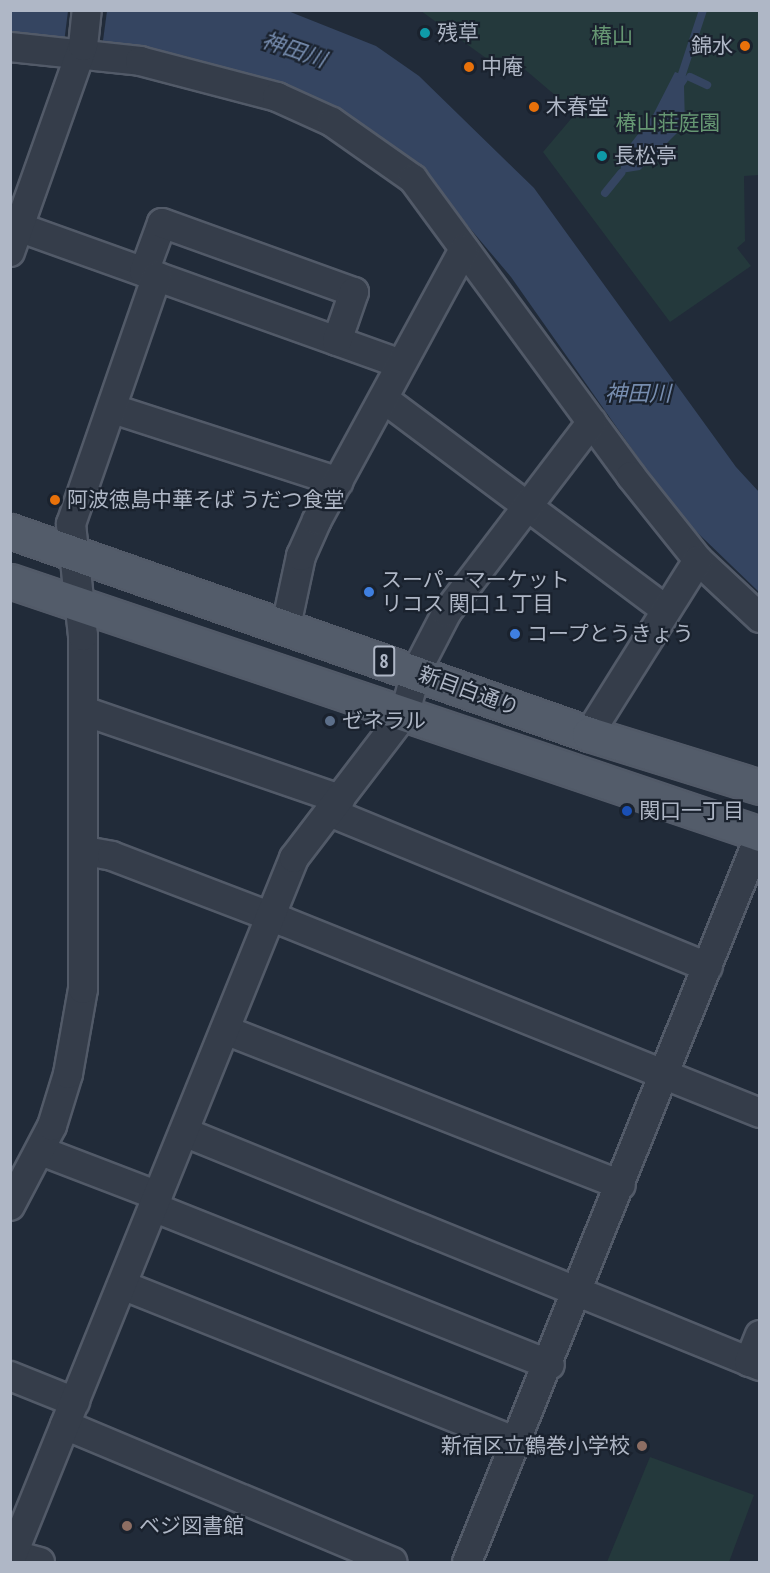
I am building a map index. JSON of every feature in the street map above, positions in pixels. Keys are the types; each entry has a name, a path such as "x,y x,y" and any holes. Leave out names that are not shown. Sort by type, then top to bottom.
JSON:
{"main road":[{"name":"新目白通り","path":"10,531 286,626 588,734 759,787"},
{"name":"新目白通り","path":"10,581 759,834"}],"street":[{"path":"87,10 81,52 13,234 151,274 401,364"},
{"path":"10,47 81,52 140,61 204,75 277,97 332,122 413,179 592,422 698,560 759,618"},
{"path":"10,1206 41,1151 68,1074 78,1022 85,851 84,711 82,605 71,524 113,409 151,274 162,224 354,292 337,341"},
{"path":"286,626 301,556 464,249"},
{"path":"384,399 426,425 526,508 666,610"},
{"path":"113,409 339,482"},
{"path":"40,1563 11,1556 294,858 405,713 416,672 447,612 592,422"},
{"path":"588,734 698,560"},
{"path":"84,711 336,806 708,967"},
{"path":"467,1563 519,1443 759,834"},
{"path":"85,851 112,856 271,917 759,1113"},
{"path":"225,1030 621,1185"},
{"path":"184,1132 580,1290 754,1364 759,1335"},
{"path":"41,1151 155,1202 550,1365"},
{"path":"122,1285 519,1443"},
{"path":"10,1376 70,1413 393,1563"}],"green space":[{"name":"椿山荘庭園","path":"421,11 759,11 759,175 744,176 745,241 737,248 751,266 670,322 543,152 576,113 522,67 512,77"},
{"path":"650,1457 754,1495 729,1562 607,1562"}],"water":[{"name":"神田川","path":"10,11 288,11 376,46 419,76 534,188 736,467 759,492 759,592 677,513 511,277 441,194 271,82 185,56 11,31"},
{"path":"675,72 690,77 684,86 685,125 640,170 621,173 621,156 653,115"}],"pier":[{"path":"68,11 107,11 102,48 64,43"}],"waterway":[{"path":"682,74 703,10"},
{"path":"690,77 707,85"},
{"path":"605,193 621,173"}],"place":[{"name":"残草","path":"425,33"},
{"name":"錦水","path":"745,46"},
{"name":"中庵","path":"469,67"},
{"name":"木春堂","path":"534,107"},
{"name":"長松亭","path":"602,156"},
{"name":"阿波徳島中華そば うだつ食堂","path":"55,500"},
{"name":"スーパーマーケット リコス 関口１丁目","path":"369,592"},
{"name":"コープとうきょう","path":"515,634"},
{"name":"ゼネラル","path":"330,721"},
{"name":"関口一丁目","path":"627,811"},
{"name":"新宿区立鶴巻小学校","path":"642,1446"},
{"name":"ベジ図書館","path":"127,1526"}],"park label":[{"name":"椿山","path":"612,36"}]}
